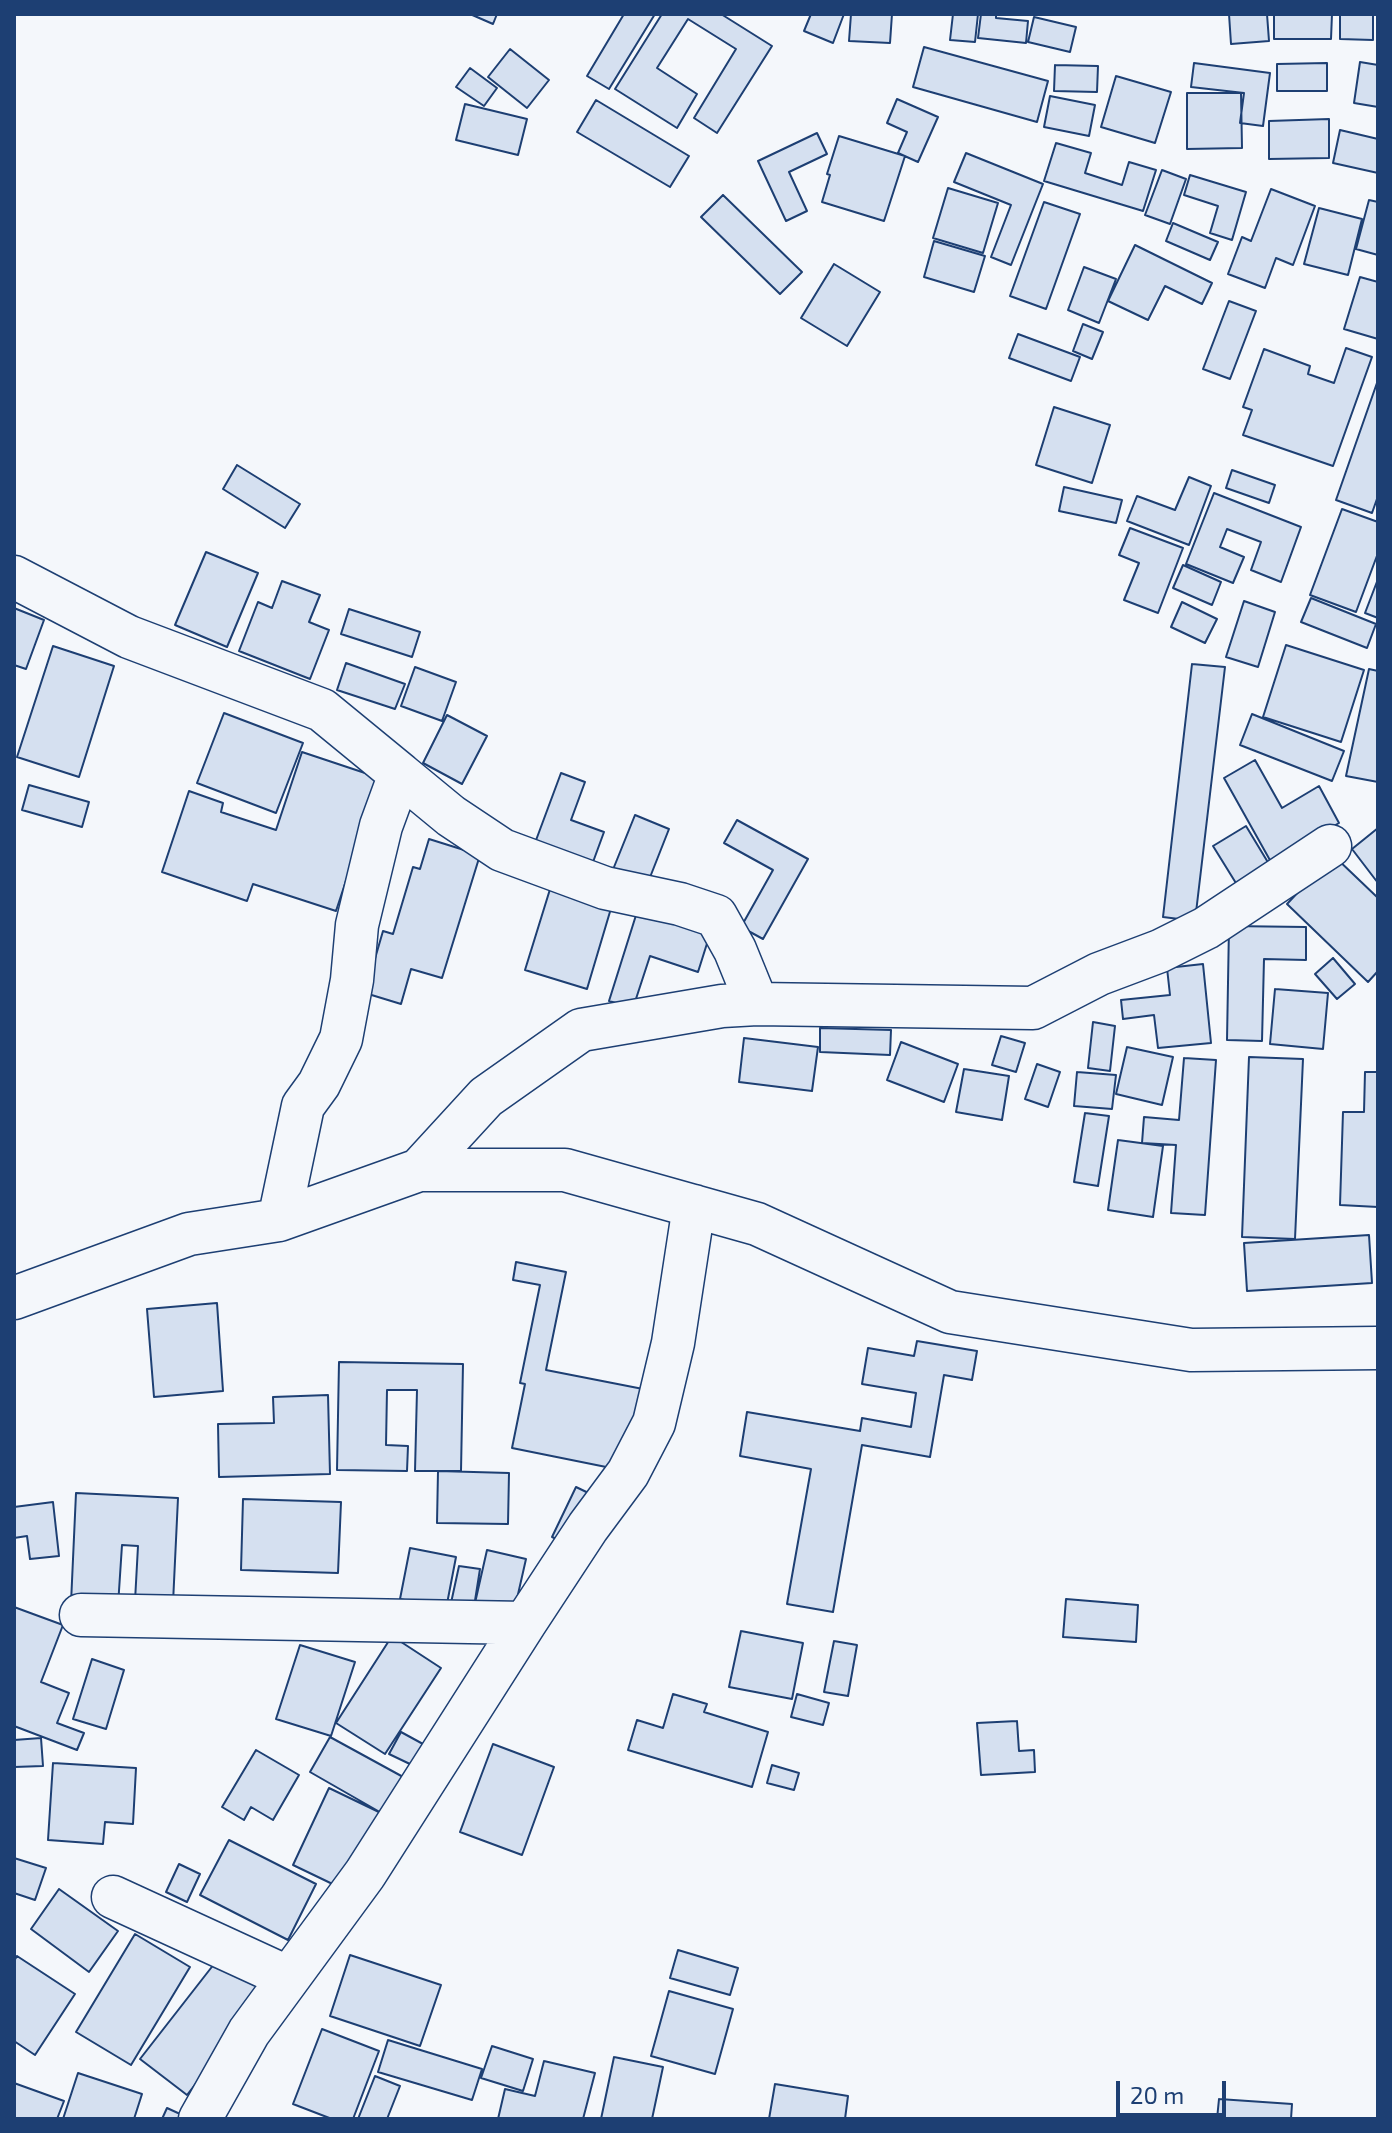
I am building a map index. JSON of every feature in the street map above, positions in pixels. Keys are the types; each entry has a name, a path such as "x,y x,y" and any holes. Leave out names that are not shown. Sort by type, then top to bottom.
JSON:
{"street":[{"path":"14,577 129,637 322,710 451,816 502,850 605,888 680,904 716,916 735,950 757,1004"},
{"path":"279,1220 303,1106 319,1084 341,1039 352,980 357,925 381,826 400,774"},
{"path":"419,1170 486,1097 581,1030 722,1006 757,1004 1033,1008 1099,974 1160,951 1206,928 1330,846"},
{"path":"14,1298 189,1234 279,1220 419,1170 565,1170 757,1224 950,1312 1191,1350 1378,1348"},
{"path":"200,2119 249,2032 365,1874 525,1623 588,1527 628,1473 654,1423 673,1343 694,1206"},
{"path":"81,1615 525,1623"},
{"path":"113,1897 287,1977"}],"building":[{"path":"470,14 497,14 493,24"},
{"path":"624,14 655,14 609,89 587,76"},
{"path":"662,14 721,14 772,46 717,133 694,118 736,49 688,19 657,68 697,94 677,128 615,89"},
{"path":"811,14 844,14 833,43 804,31"},
{"path":"851,14 892,14 890,43 849,41"},
{"path":"953,14 978,14 975,42 950,40"},
{"path":"981,14 1028,21 1026,43 978,38"},
{"path":"1229,14 1267,14 1269,41 1231,44"},
{"path":"1274,14 1332,14 1331,39 1274,39"},
{"path":"1340,14 1373,14 1373,40 1340,39"},
{"path":"1034,17 1076,27 1070,52 1028,42"},
{"path":"924,47 1048,81 1037,122 913,87"},
{"path":"510,49 549,80 527,108 488,77"},
{"path":"1360,62 1378,65 1378,107 1354,103"},
{"path":"1194,63 1270,73 1263,126 1240,123 1244,93 1191,87"},
{"path":"1327,63 1327,91 1277,91 1277,64"},
{"path":"1055,65 1098,66 1097,92 1054,91"},
{"path":"470,68 497,88 484,106 456,87"},
{"path":"1116,76 1171,92 1155,143 1101,127"},
{"path":"1187,93 1241,93 1242,148 1187,149"},
{"path":"1050,96 1095,105 1089,136 1044,127"},
{"path":"897,99 938,117 918,162 898,153 907,132 887,123"},
{"path":"596,100 689,156 670,187 577,132"},
{"path":"465,104 527,119 518,155 456,140"},
{"path":"1329,119 1329,158 1269,159 1269,121"},
{"path":"1340,130 1378,139 1378,173 1333,163"},
{"path":"817,133 827,154 789,172 807,211 786,221 758,161"},
{"path":"839,136 905,156 884,221 822,202"},
{"path":"1056,143 1091,153 1085,173 1122,185 1129,162 1156,170 1143,211 1044,181"},
{"path":"966,153 1043,184 1011,265 991,257 1011,205 954,182"},
{"path":"1162,170 1186,179 1170,224 1145,215"},
{"path":"1190,175 1246,192 1232,240 1210,233 1218,206 1184,195"},
{"path":"948,188 998,203 983,253 933,238"},
{"path":"1271,189 1315,206 1293,265 1276,258 1265,288 1228,274 1242,237 1251,241"},
{"path":"723,195 802,272 780,294 701,217"},
{"path":"1369,200 1378,202 1378,255 1356,249"},
{"path":"1044,202 1080,214 1046,309 1010,296"},
{"path":"1319,208 1362,219 1348,275 1304,264"},
{"path":"1173,223 1218,242 1210,260 1166,241"},
{"path":"934,241 985,256 974,292 924,277"},
{"path":"1135,245 1212,283 1202,304 1165,286 1148,320 1108,301"},
{"path":"834,264 880,292 847,346 801,318"},
{"path":"1084,267 1116,279 1099,323 1068,310"},
{"path":"1360,277 1378,282 1378,339 1344,329"},
{"path":"1229,301 1256,311 1230,379 1203,369"},
{"path":"1083,324 1103,332 1092,359 1073,351"},
{"path":"1018,334 1080,357 1071,381 1009,358"},
{"path":"1346,348 1372,357 1333,466 1243,435 1252,410 1243,407 1264,349 1310,366 1308,374 1334,383"},
{"path":"1378,380 1378,496 1372,513 1336,500"},
{"path":"1054,407 1110,425 1092,483 1036,465"},
{"path":"237,465 300,504 285,528 223,489"},
{"path":"1232,470 1275,485 1269,503 1226,488"},
{"path":"1189,477 1211,486 1189,545 1127,521 1137,496 1175,510"},
{"path":"1064,487 1122,500 1116,523 1059,511"},
{"path":"1214,493 1301,527 1281,582 1251,570 1261,542 1227,529 1220,547 1244,557 1233,583 1186,564"},
{"path":"1342,509 1378,522 1378,553 1356,612 1310,595"},
{"path":"1130,528 1183,548 1158,613 1124,600 1139,563 1119,555"},
{"path":"206,552 258,573 227,647 175,625"},
{"path":"1183,565 1221,582 1212,605 1173,588"},
{"path":"1378,579 1378,618 1365,613"},
{"path":"282,581 320,595 309,622 329,630 310,679 239,651 258,602 272,608"},
{"path":"1311,598 1376,624 1367,648 1301,622"},
{"path":"1244,601 1275,612 1258,667 1226,657"},
{"path":"1182,602 1217,619 1205,643 1171,627"},
{"path":"14,608 44,620 26,669 14,665"},
{"path":"349,609 420,632 412,657 341,634"},
{"path":"1286,645 1364,670 1341,742 1263,717"},
{"path":"53,646 114,666 79,777 17,757"},
{"path":"346,663 405,684 395,709 337,690"},
{"path":"1192,664 1225,667 1195,921 1163,917"},
{"path":"415,667 456,682 442,721 401,706"},
{"path":"1369,669 1378,671 1378,782 1346,776"},
{"path":"224,713 303,743 276,813 197,783"},
{"path":"1252,714 1344,751 1332,781 1240,745"},
{"path":"447,715 487,736 462,784 423,763"},
{"path":"302,752 380,778 336,911 253,884 247,901 162,872 189,791 223,803 221,812 276,830"},
{"path":"1255,760 1282,808 1319,786 1339,823 1271,862 1224,778"},
{"path":"561,773 585,782 571,820 604,832 589,873 532,851"},
{"path":"29,785 89,802 82,827 22,810"},
{"path":"635,815 669,829 645,890 610,877"},
{"path":"737,820 808,859 763,939 741,927 773,870 724,843"},
{"path":"1246,826 1272,869 1239,888 1213,846"},
{"path":"1378,828 1378,883 1352,849"},
{"path":"429,839 480,855 442,978 411,969 401,1004 365,993 383,931 393,934 413,867 420,869"},
{"path":"1333,855 1378,898 1378,971 1368,982 1287,904"},
{"path":"551,886 612,905 587,989 525,970"},
{"path":"637,912 710,934 698,972 650,956 633,1008 609,1001"},
{"path":"1229,926 1306,927 1306,960 1264,959 1262,1041 1227,1040"},
{"path":"1333,958 1355,984 1337,999 1315,974"},
{"path":"1203,964 1211,1043 1158,1048 1154,1015 1123,1019 1121,1000 1170,995 1167,968"},
{"path":"1275,989 1328,993 1323,1049 1270,1044"},
{"path":"1093,1022 1115,1026 1110,1071 1088,1068"},
{"path":"820,1028 891,1030 890,1055 820,1052"},
{"path":"1001,1036 1025,1043 1016,1072 992,1065"},
{"path":"744,1038 818,1047 812,1091 739,1082"},
{"path":"901,1042 958,1064 944,1102 887,1080"},
{"path":"1127,1047 1173,1057 1162,1105 1116,1094"},
{"path":"1249,1057 1303,1059 1295,1239 1242,1237"},
{"path":"1184,1058 1216,1060 1205,1215 1171,1213 1176,1145 1142,1143 1144,1117 1179,1120"},
{"path":"1037,1064 1060,1072 1048,1107 1025,1099"},
{"path":"964,1069 1009,1076 1002,1120 956,1112"},
{"path":"1077,1072 1116,1075 1112,1109 1074,1106"},
{"path":"1365,1072 1378,1072 1378,1207 1340,1205 1343,1112 1364,1112"},
{"path":"1085,1113 1109,1116 1098,1186 1074,1182"},
{"path":"1118,1140 1163,1146 1153,1217 1108,1210"},
{"path":"1369,1235 1372,1283 1247,1291 1244,1243"},
{"path":"516,1262 566,1272 546,1370 643,1389 626,1471 512,1448 525,1384 520,1383 540,1285 513,1280"},
{"path":"217,1303 223,1391 154,1397 147,1309"},
{"path":"917,1341 977,1351 972,1380 944,1375 930,1457 862,1445 833,1612 787,1604 811,1469 740,1456 747,1412 860,1431 862,1418 911,1427 916,1393 862,1384 868,1348 914,1356"},
{"path":"339,1362 463,1364 461,1471 415,1471 417,1390 387,1390 386,1445 408,1446 407,1471 337,1470"},
{"path":"328,1395 330,1474 219,1477 218,1424 274,1423 273,1397"},
{"path":"438,1471 509,1473 508,1524 437,1523"},
{"path":"576,1487 601,1499 577,1548 552,1537"},
{"path":"76,1493 178,1498 173,1603 135,1601 138,1546 122,1545 118,1606 71,1603"},
{"path":"243,1499 341,1502 338,1573 241,1570"},
{"path":"53,1502 59,1556 30,1559 27,1536 14,1538 14,1507"},
{"path":"410,1548 456,1557 446,1609 400,1599"},
{"path":"487,1550 526,1559 514,1612 475,1603"},
{"path":"459,1566 480,1569 474,1607 451,1603"},
{"path":"1066,1599 1138,1605 1136,1642 1063,1637"},
{"path":"14,1607 63,1625 41,1682 69,1693 57,1723 84,1733 77,1750 14,1726"},
{"path":"741,1631 803,1643 792,1699 729,1687"},
{"path":"392,1636 441,1668 385,1754 336,1723"},
{"path":"834,1641 857,1645 848,1696 824,1692"},
{"path":"300,1645 355,1662 331,1736 276,1719"},
{"path":"92,1659 124,1670 106,1729 73,1719"},
{"path":"673,1694 707,1704 704,1712 768,1732 752,1787 628,1750 637,1720 663,1728"},
{"path":"797,1694 829,1703 823,1725 791,1717"},
{"path":"1017,1721 1019,1751 1034,1750 1035,1772 981,1775 977,1723"},
{"path":"401,1732 423,1744 412,1765 389,1754"},
{"path":"330,1737 405,1778 385,1815 310,1772"},
{"path":"41,1738 43,1766 14,1767 14,1740"},
{"path":"493,1744 554,1767 522,1855 460,1832"},
{"path":"256,1750 299,1775 273,1820 251,1807 244,1820 222,1807"},
{"path":"53,1763 136,1768 133,1824 105,1822 103,1844 48,1840"},
{"path":"772,1765 799,1773 794,1790 767,1783"},
{"path":"329,1788 383,1814 345,1890 293,1865"},
{"path":"229,1840 316,1884 288,1940 200,1895"},
{"path":"14,1858 46,1868 35,1900 14,1893"},
{"path":"179,1864 200,1874 187,1902 166,1892"},
{"path":"59,1889 118,1931 89,1972 31,1929"},
{"path":"135,1934 190,1967 131,2065 76,2032"},
{"path":"225,1950 271,1987 187,2095 140,2059"},
{"path":"678,1950 738,1968 730,1995 670,1978"},
{"path":"350,1955 441,1985 420,2046 330,2016"},
{"path":"17,1956 75,1994 35,2055 14,2041 14,1961"},
{"path":"669,1991 733,2009 715,2074 651,2056"},
{"path":"322,2029 379,2051 353,2119 332,2119 293,2104"},
{"path":"388,2040 482,2069 472,2100 378,2072"},
{"path":"492,2046 533,2059 523,2091 481,2078"},
{"path":"614,2057 663,2067 652,2119 601,2119"},
{"path":"544,2061 595,2073 583,2119 498,2119 505,2089 535,2096"},
{"path":"78,2073 142,2094 134,2119 63,2119"},
{"path":"375,2076 400,2086 387,2119 358,2119"},
{"path":"14,2083 64,2101 57,2119 14,2119"},
{"path":"775,2084 848,2096 845,2119 769,2119"},
{"path":"1219,2099 1292,2104 1291,2119 1217,2119"},
{"path":"167,2108 191,2119 162,2119"}]}
